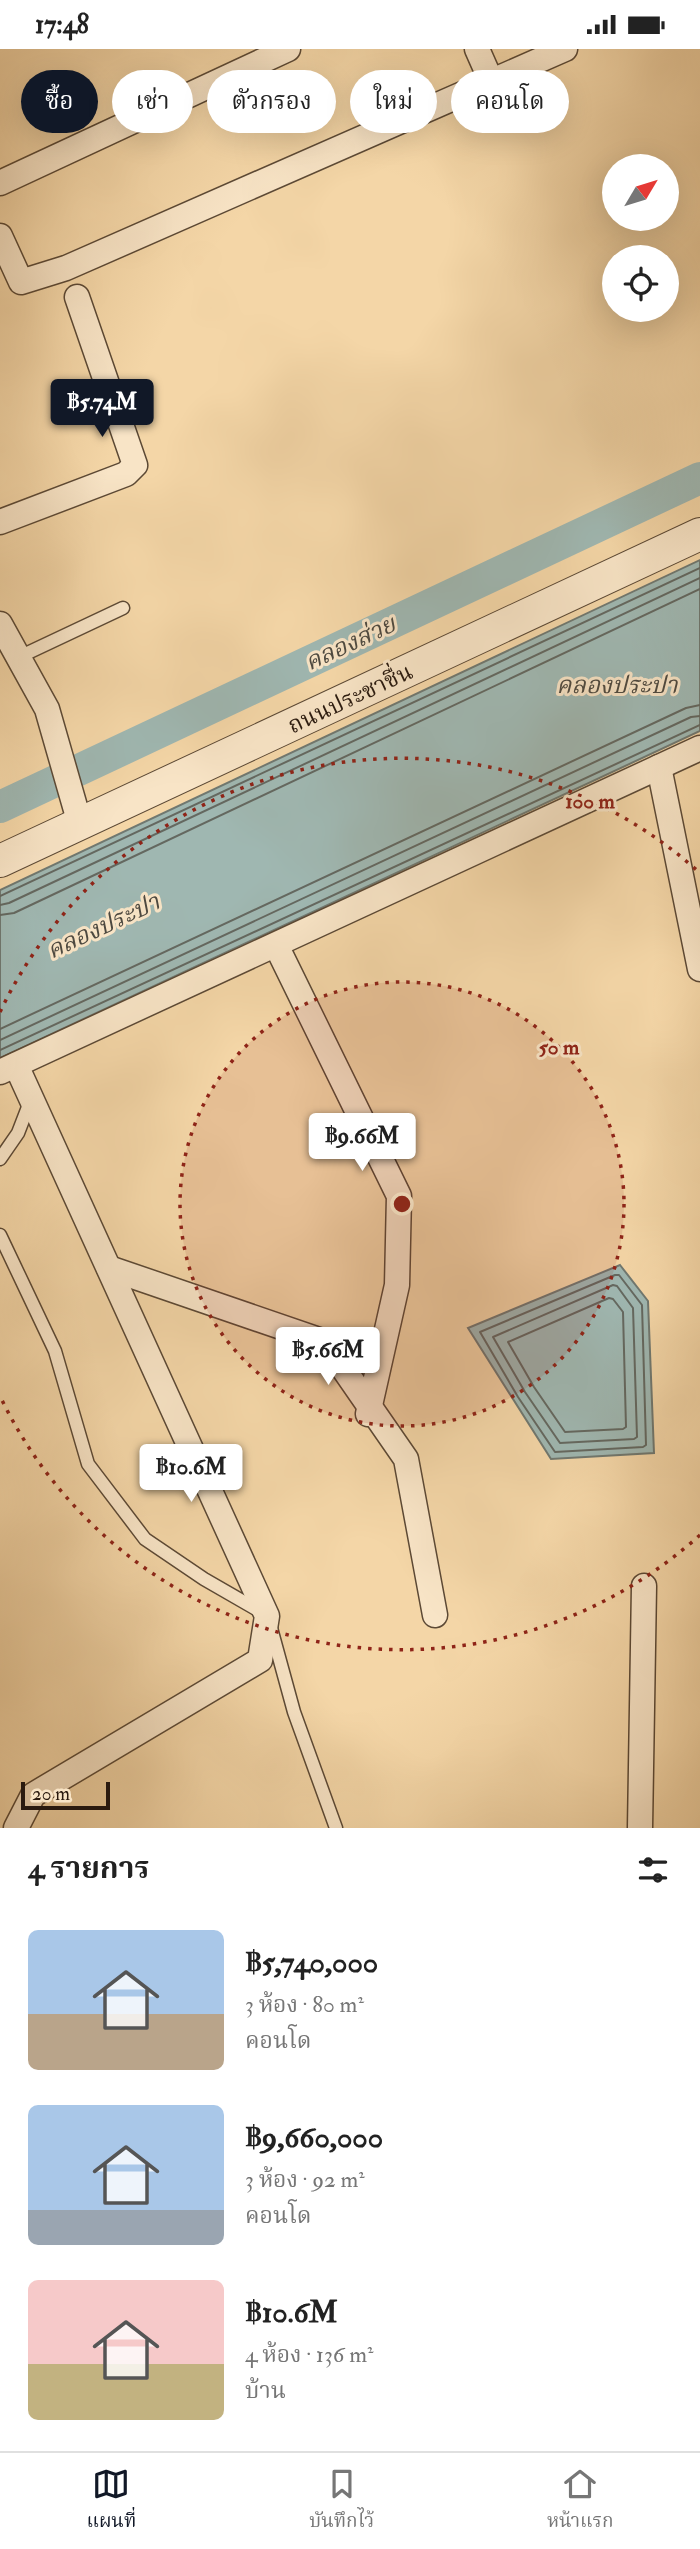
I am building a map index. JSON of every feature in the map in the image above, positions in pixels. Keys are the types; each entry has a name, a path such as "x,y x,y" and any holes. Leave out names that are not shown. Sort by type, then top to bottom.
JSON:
{"street":[{"path":"0,183 288,49"},
{"path":"477,49 486,70"},
{"path":"520,70 565,49"},
{"path":"0,236 21,282 32,279 66,268 451,101"},
{"path":"0,522 126,474 135,465 77,297"},
{"name":"ถนนประชาชื่น","path":"0,861 700,534"},
{"path":"0,624 47,709 80,824"},
{"path":"16,1828 33,1795 260,1660 267,1616 32,1098 8,1069 700,748"},
{"path":"659,767 700,969"},
{"path":"276,945 399,1196 397,1285 368,1410"},
{"path":"109,1268 325,1342 368,1410 406,1459 435,1615"},
{"path":"640,1828 644,1586"}],"lane":[{"path":"19,657 123,608"},
{"path":"0,1159 18,1133 32,1098"},
{"path":"0,1235 55,1351 88,1464 145,1539 204,1579 267,1616 294,1712 336,1828"}],"water":[{"name":"คลองประปา","path":"700,560 700,731 0,1058 0,890"},
{"path":"620,1265 648,1301 654,1453 551,1459 468,1328"}],"waterway":[{"name":"คลองส่วย","path":"0,807 700,478"}]}
